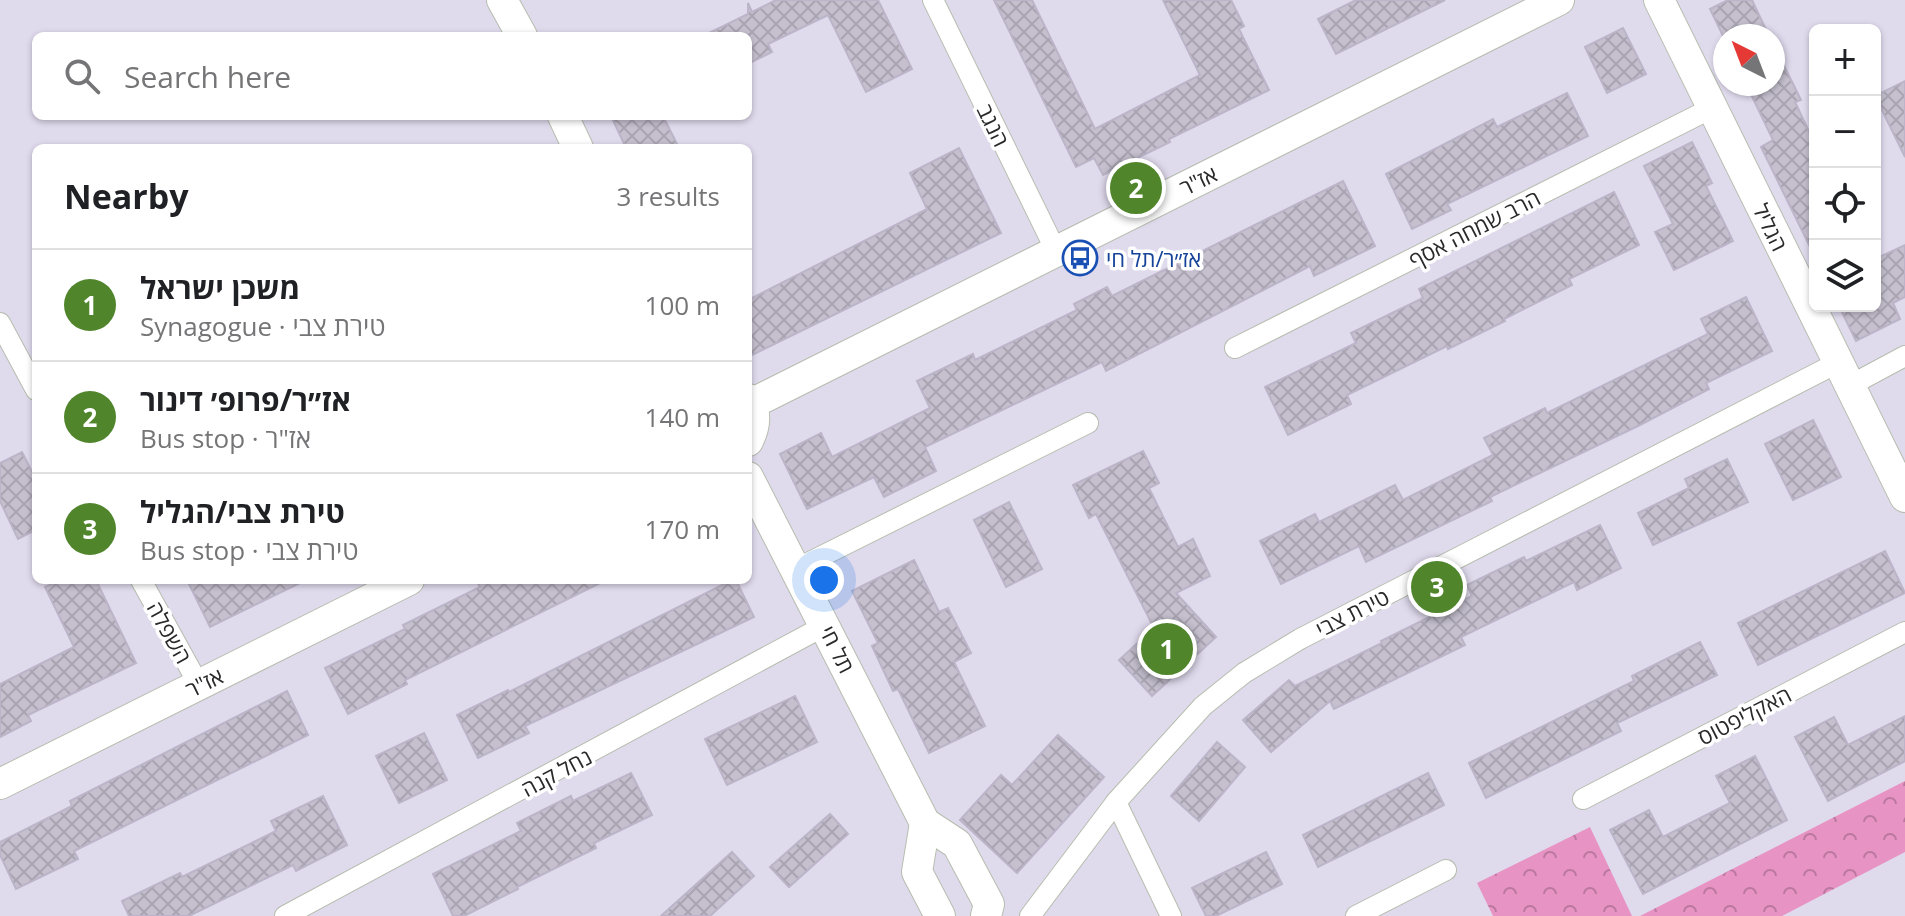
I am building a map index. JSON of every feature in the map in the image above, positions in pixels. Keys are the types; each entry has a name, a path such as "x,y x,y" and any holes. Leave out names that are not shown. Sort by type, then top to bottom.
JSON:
{"street":[{"path":"502,0 520,32"},
{"name":"הנגב","path":"933,0 1056,251"},
{"name":"אז\"ר","path":"752,400 1559,0"},
{"name":"הגליל","path":"1659,0 1905,497"},
{"name":"הרב שמחה אסף","path":"1235,348 1712,108"},
{"path":"565,120 576,144"},
{"path":"0,323 32,383"},
{"name":"טירת צבי","path":"1030,916 1116,802 1203,706 1244,673 1300,639 1843,375 1905,356"},
{"path":"752,409 752,433"},
{"path":"796,569 1088,423"},
{"name":"תל חי","path":"752,485 925,823 957,844 989,904 986,916"},
{"name":"השפלה","path":"143,584 199,685"},
{"name":"אז\"ר","path":"0,784 401,584"},
{"name":"נחל קנה","path":"285,916 826,625"},
{"name":"האקליפטוס","path":"1583,799 1905,632"},
{"path":"1116,802 1171,916"},
{"path":"925,823 917,872 940,916"},
{"path":"1356,916 1446,870"}],"green space":[{"path":"1905,781 1905,852 1782,916 1640,916"},
{"path":"1590,827 1632,916 1493,916 1477,883"}],"building":[{"path":"776,0 878,0 912,69 866,92 828,15 768,44 772,52 752,62 752,32 711,32 748,14 748,3 752,12"},
{"path":"994,0 1032,0 1095,129 1200,75 1163,0 1231,0 1244,26 1239,29 1269,90 1103,175 1094,158 1076,167"},
{"path":"1356,0 1445,0 1336,54 1318,19"},
{"path":"1728,0 1752,0 1763,24 1717,24 1710,9"},
{"path":"1623,28 1646,74 1607,93 1585,47"},
{"path":"1785,67 1801,100 1795,102 1809,131 1809,245 1761,147 1773,140 1752,96 1785,96"},
{"path":"1905,81 1905,157 1881,108 1881,93"},
{"path":"1567,93 1588,136 1447,204 1451,210 1412,229 1386,174 1493,119 1497,127"},
{"path":"613,120 665,120 677,144 624,144"},
{"path":"1692,142 1712,183 1706,186 1733,241 1674,270 1655,232 1673,224 1644,166"},
{"path":"959,148 1001,233 752,355 752,298 927,209 910,173"},
{"path":"1343,181 1375,246 1314,276 1310,266 1106,371 1102,362 925,447 936,471 884,497 874,477 807,509 780,454 821,433 832,457 930,408 917,381 973,354 975,360 1077,310 1074,304 1107,287 1112,296"},
{"path":"1614,192 1639,245 1569,279 1572,285 1505,321 1347,395 1351,404 1288,435 1265,387 1356,343 1351,333 1423,298 1419,289"},
{"path":"1905,245 1905,297 1893,303 1900,319 1856,341 1842,312 1881,312 1881,256"},
{"path":"1746,297 1772,351 1706,383 1709,389 1640,425 1490,497 1492,501 1366,562 1359,546 1281,584 1260,541 1315,514 1319,522 1395,485 1403,500 1493,455 1484,438 1545,408 1547,413 1708,334 1701,319"},
{"path":"1813,420 1841,477 1793,500 1765,444"},
{"path":"1143,451 1159,483 1149,488 1178,547 1193,539 1210,576 1176,593 1216,637 1152,696 1119,660 1154,628 1096,514 1089,518 1073,485"},
{"path":"22,452 32,472 32,532 18,539 0,501 0,463"},
{"path":"1727,459 1748,502 1653,545 1638,513 1689,488 1685,479"},
{"path":"1009,502 1042,569 1006,587 974,520"},
{"path":"1600,525 1621,568 1577,590 1574,582 1461,637 1465,645 1334,709 1330,701 1271,752 1243,720 1289,680 1295,686 1382,643 1472,596 1467,585"},
{"path":"1885,551 1905,593 1758,665 1738,623"},
{"path":"914,560 939,612 948,608 971,653 954,662 985,726 929,753 898,689 893,691 872,646 878,643 852,591"},
{"path":"52,584 98,584 136,663 28,715 31,721 0,737 0,684 74,647 45,587"},
{"path":"189,584 298,584 210,627"},
{"path":"478,584 598,584 405,680 407,684 348,714 325,668 405,629 403,625 480,587"},
{"path":"724,584 738,584 754,617 525,726 529,733 478,758 457,715"},
{"path":"1700,642 1717,675 1617,723 1621,731 1486,798 1469,763 1634,681 1632,676"},
{"path":"287,691 308,735 74,851 78,859 16,889 0,855 0,842 72,806 70,801"},
{"path":"795,696 817,742 727,785 705,739"},
{"path":"1905,716 1905,761 1828,801 1795,737 1834,717 1848,745"},
{"path":"424,733 447,780 399,803 376,756"},
{"path":"1058,735 1104,777 1017,873 960,820 1001,775 1012,785"},
{"path":"1217,742 1245,767 1199,821 1171,796"},
{"path":"1755,756 1787,820 1643,894 1610,830 1649,810 1663,837 1730,803 1716,776"},
{"path":"631,773 652,815 594,843 596,848 518,889 464,916 453,916 433,874 521,831 517,823 571,796 573,801"},
{"path":"1428,773 1444,805 1318,867 1303,835"},
{"path":"323,796 347,845 296,871 293,865 189,916 129,916 122,901 180,873 182,877 276,831 271,821"},
{"path":"830,814 848,834 789,887 770,867"},
{"path":"732,852 754,876 710,916 661,916"},
{"path":"1266,852 1282,884 1216,916 1206,916 1192,888"}],"place":[{"name":"אז״ר/פרופ׳ דינור","path":"1136,188"},
{"name":"אז״ר/תל חי","path":"1080,258"},
{"name":"טירת צבי/הגליל","path":"1437,587"},
{"name":"משכן ישראל","path":"1167,649"}]}
